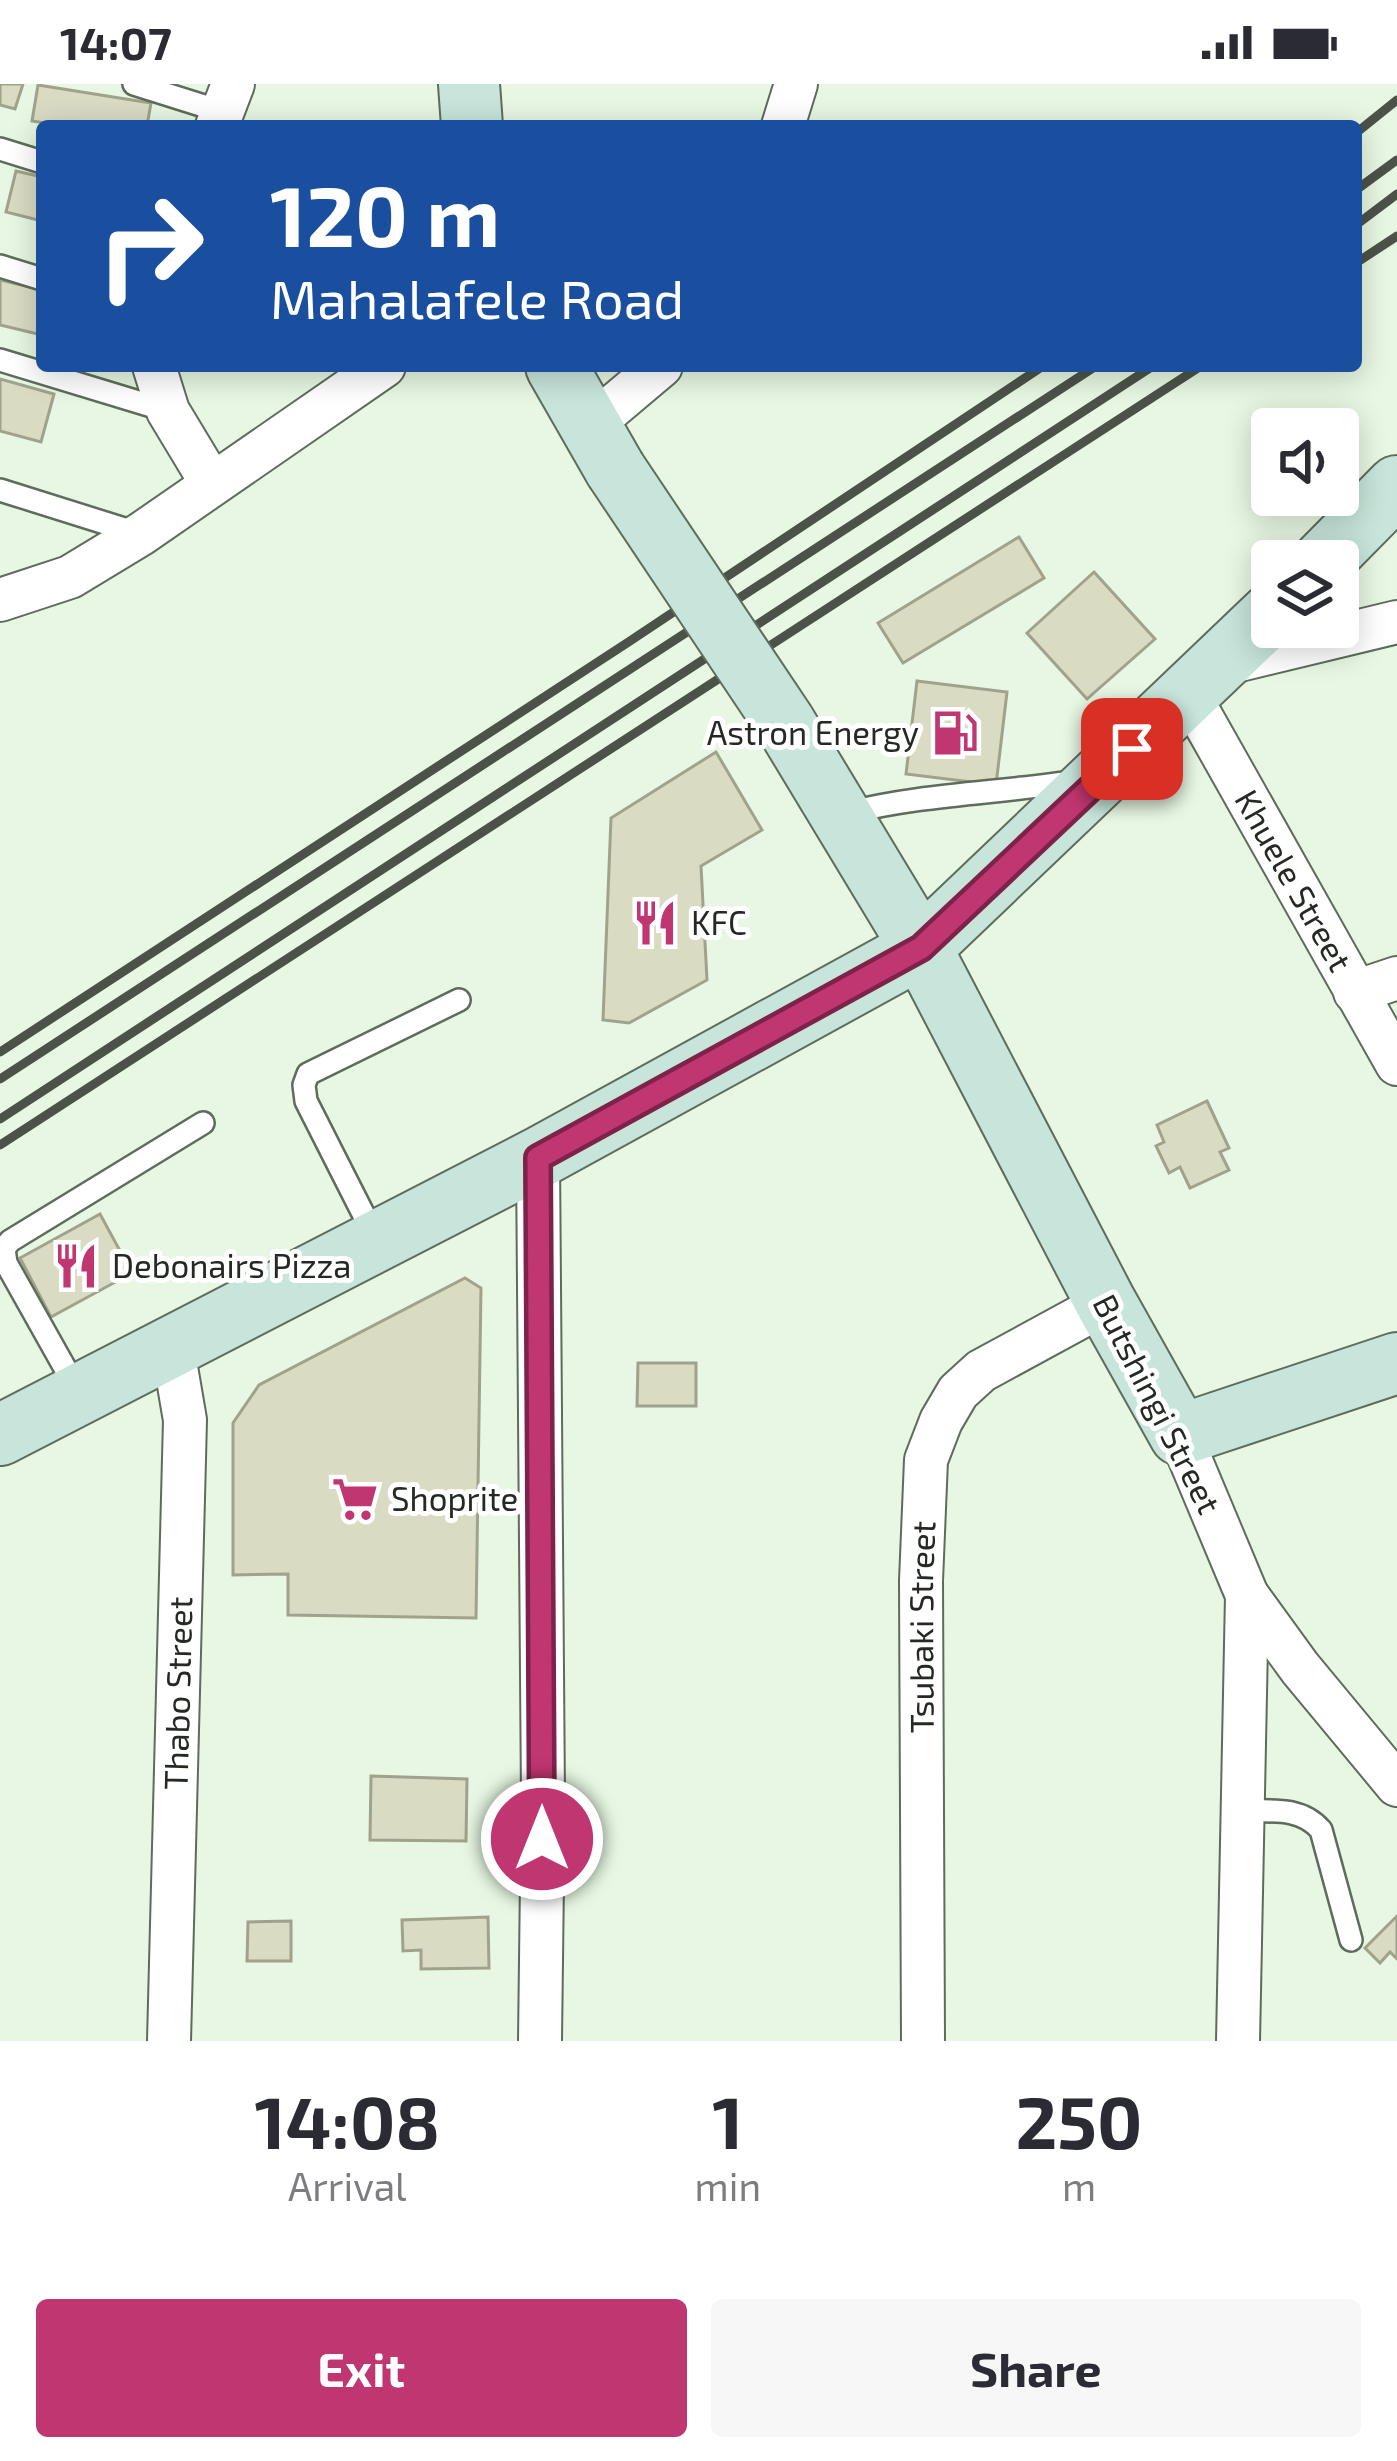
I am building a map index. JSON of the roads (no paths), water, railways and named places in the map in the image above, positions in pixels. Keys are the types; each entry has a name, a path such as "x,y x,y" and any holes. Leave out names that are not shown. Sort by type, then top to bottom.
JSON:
{"main road":[{"path":"469,84 472,120"},
{"name":"Butshingi Street","path":"559,372 603,447 785,723 921,948 1180,1435"},
{"path":"1344,540 1397,486"},
{"path":"0,1435 538,1158 921,948 1251,634"},
{"path":"1180,1435 1397,1363"}],"street":[{"path":"784,120 796,84"},
{"path":"156,372 168,411 212,484"},
{"path":"4,602 70,577 141,534 375,372"},
{"path":"603,447 657,372"},
{"path":"1205,680 1397,622"},
{"name":"Khuele Street","path":"1205,680 1355,992 1397,1064"},
{"path":"1355,992 1397,978"},
{"path":"538,1158 540,2041"},
{"name":"Tsubaki Street","path":"923,2041 921,1581 926,1460 958,1393 981,1371 1106,1303"},
{"name":"Thabo Street","path":"169,2041 185,1420 172,1344"},
{"name":"Butshingi Street","path":"1180,1435 1247,1595 1238,2041"},
{"path":"1247,1595 1300,1668 1397,1785"}],"lane":[{"path":"134,84 224,107"},
{"path":"0,149 36,160"},
{"path":"0,266 36,277"},
{"path":"0,360 36,371"},
{"path":"40,372 168,411"},
{"path":"0,490 141,534"},
{"path":"841,815 909,799 1104,777"},
{"path":"376,1240 306,1101 304,1085 308,1074 459,1000"},
{"path":"80,1393 6,1263 4,1250 10,1241 203,1124"},
{"path":"1244,1811 1289,1811 1310,1817 1321,1830 1352,1940"}],"railway":[{"path":"1362,128 1397,100"},
{"path":"1362,186 1397,160"},
{"path":"1362,220 1397,194"},
{"path":"1362,259 1397,236"},
{"path":"0,1052 1034,372"},
{"path":"0,1079 1087,372"},
{"path":"0,1119 1144,372"},
{"path":"0,1145 1192,372"}],"place":[{"name":"Astron Energy","path":"955,733"},
{"name":"KFC","path":"655,923"},
{"name":"Debonairs Pizza","path":"76,1266"},
{"name":"Shoprite","path":"355,1499"}]}
